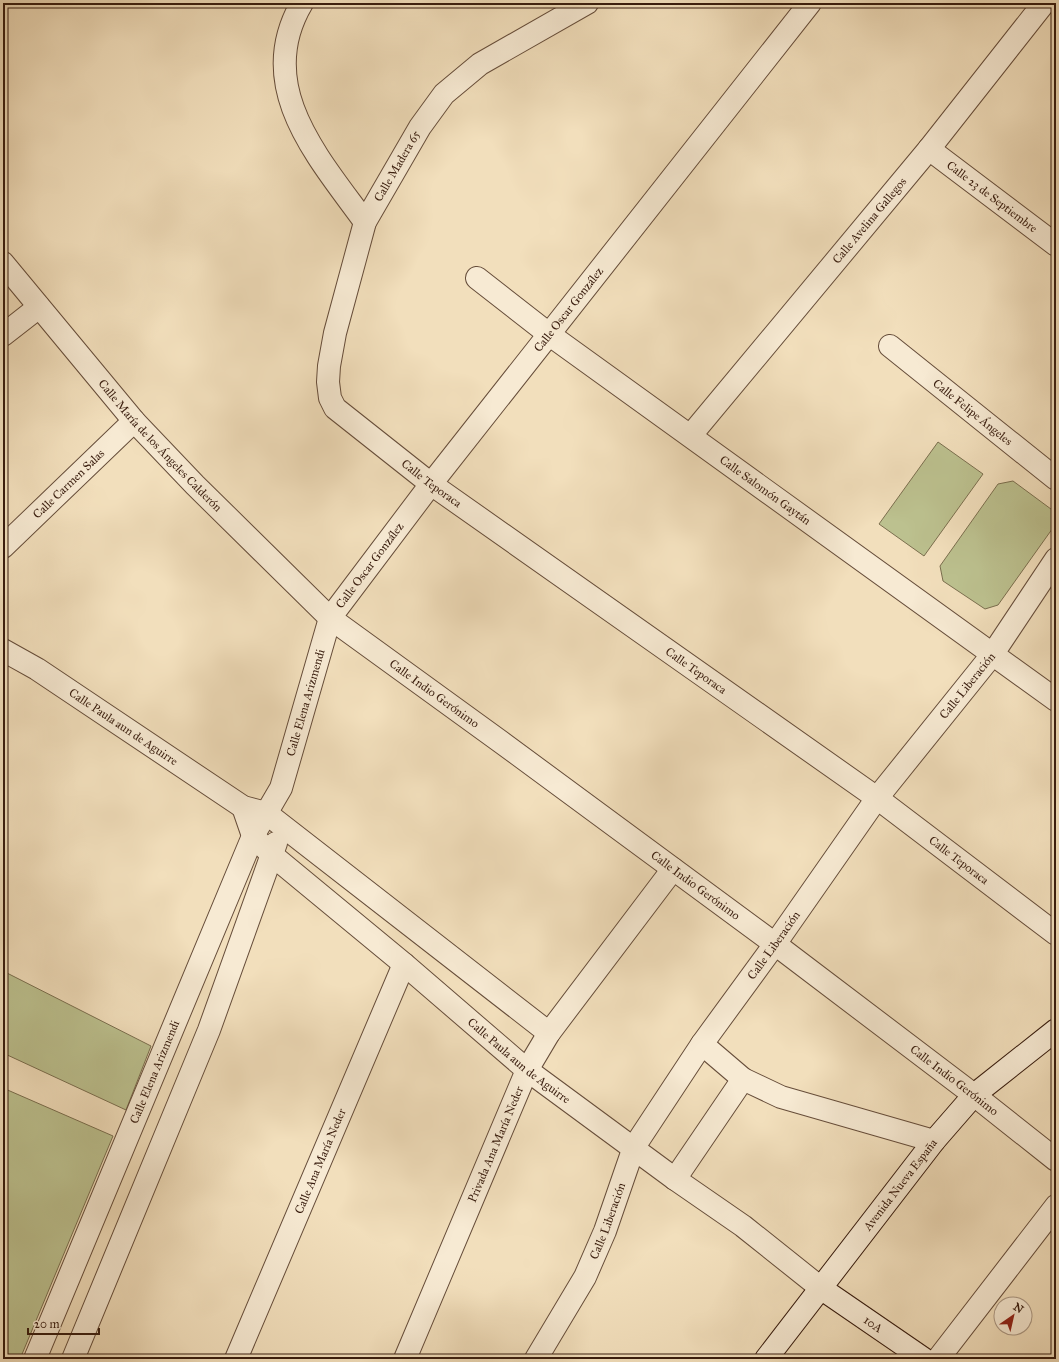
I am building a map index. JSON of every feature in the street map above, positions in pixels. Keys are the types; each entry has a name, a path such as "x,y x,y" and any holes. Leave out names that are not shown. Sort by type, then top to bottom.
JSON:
{"street":[{"path":"302,3 286,42 284,65 286,86 291,105 320,159 365,222"},
{"name":"Calle Madera 65","path":"335,408 330,398 328,366 335,333 365,222 420,127 444,94 480,64 587,3"},
{"name":"Calle Oscar González","path":"330,618 431,484 550,335 810,3"},
{"name":"Calle Avelina Gallegos","path":"691,435 929,149 1044,8"},
{"name":"Calle 23 de Septiembre","path":"929,149 1056,245"},
{"name":"Calle María de los Ángeles Calderón","path":"3,263 134,421 195,485 330,618"},
{"name":"Calle Salomón Gaytán","path":"477,278 550,335 691,435 1056,700"},
{"path":"3,335 39,307"},
{"name":"Calle Felipe Ángeles","path":"890,346 1056,479"},
{"name":"Calle Teporaca","path":"335,408 431,484 877,798 1056,934"},
{"name":"Calle Carmen Salas","path":"3,547 134,421"},
{"name":"Calle Liberación","path":"536,1359 585,1277 605,1231 634,1148 702,1044 775,944 877,798 992,655 1056,558"},
{"name":"Calle Elena Arizmendi","path":"73,1359 208,1030 272,855 274,820 281,788 330,618"},
{"name":"Calle Indio Gerónimo","path":"330,618 775,944 974,1095 1056,1160"},
{"name":"Calle Paula aun de Aguirre","path":"3,650 37,669 243,807 274,820 549,1033"},
{"name":"Calle Paula aun de Aguirre","path":"243,807 253,836 272,855 404,964 527,1070 675,1179 743,1226 822,1289"},
{"name":"Calle Elena Arizmendi","path":"35,1359 253,836 274,820"},
{"name":"Privada Ana María Neder","path":"405,1359 527,1070 549,1033 674,869"},
{"name":"Calle Ana María Neder","path":"236,1359 404,964"},
{"name":"Avenida Nueva España","path":"766,1359 822,1289 934,1141 974,1095 1056,1030"},
{"path":"702,1044 743,1079 781,1097 934,1141"},
{"path":"675,1179 743,1079"},
{"path":"938,1359 1056,1206"},
{"name":"10A","path":"822,1289 924,1359"}],"green space":[{"path":"938,442 983,474 924,556 879,524"},
{"path":"1013,481 1055,512 1055,525 998,605 985,609 943,581 940,566 998,484"},
{"path":"3,971 151,1046 126,1110 3,1053"},
{"path":"3,1088 113,1136 20,1359 3,1359"}]}
